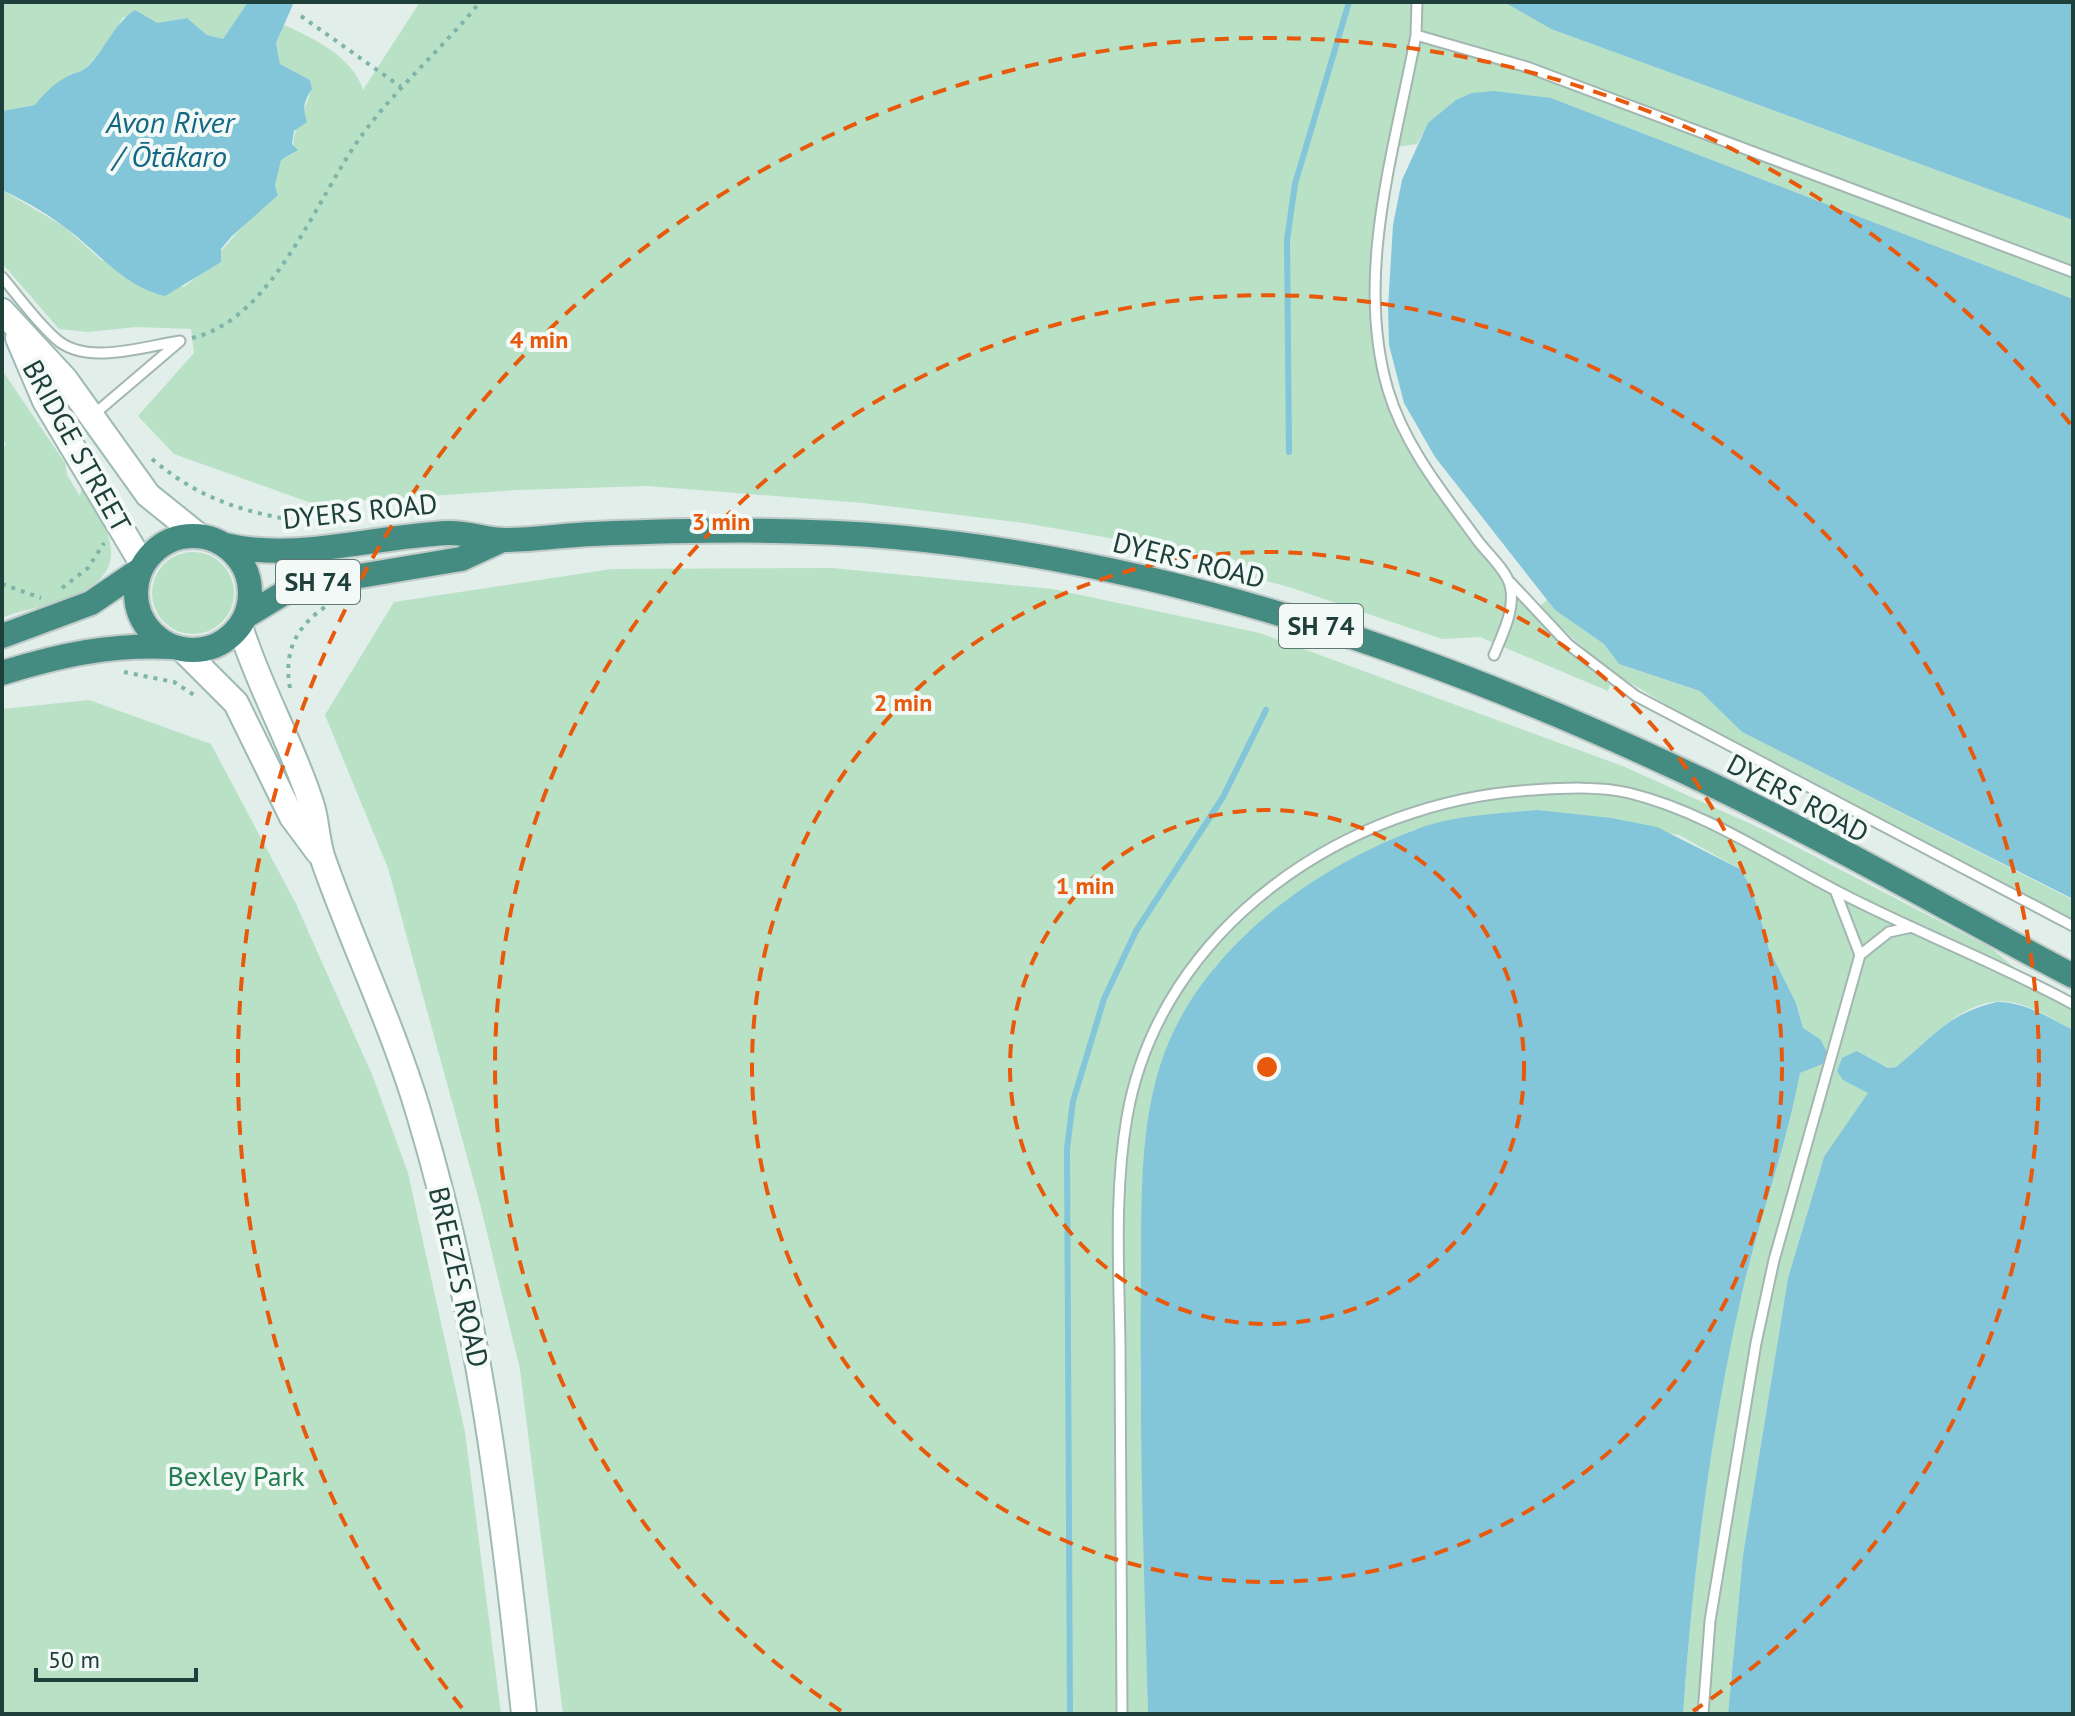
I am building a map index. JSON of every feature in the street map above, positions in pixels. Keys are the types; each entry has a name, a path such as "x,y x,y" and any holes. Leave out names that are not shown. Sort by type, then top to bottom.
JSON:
{"highway":[{"name":"DYERS ROAD","path":"225,545 287,550 455,532 500,541 590,534 683,532 894,537 1036,557 1144,578 1258,607 1354,637 1528,703 1687,773 2073,976"},
{"path":"2,636 91,603 142,567 161,546 185,536 199,536"},
{"name":"SH 74","path":"2,673 68,653 111,646 215,647 243,621 250,603 248,577 235,554 225,545 199,536"},
{"name":"DYERS ROAD","path":"243,621 294,587 461,559 500,541"},
{"path":"142,567 136,592 140,614 153,634 177,648"}],"main road":[{"name":"BRIDGE STREET","path":"7,318 65,379 148,495 199,536"},
{"name":"BRIDGE STREET","path":"7,318 45,401 142,567"},
{"name":"BREEZES ROAD","path":"243,621 312,806 321,857 390,1026 419,1113 450,1229 482,1382 503,1508 524,1714"},
{"name":"BREEZES ROAD","path":"177,648 225,689 246,718 292,817 321,857"}],"lane":[{"path":"1417,2 1416,35 1384,203 1376,305 1381,359 1392,402 1407,436 1446,497 1509,582 1569,645 1627,690 2073,926"},
{"path":"1416,35 1527,67 2073,272"},
{"path":"2,277 57,340 81,351 99,353 180,341"},
{"path":"92,416 180,341"},
{"path":"1494,655 1512,602 1509,582"},
{"path":"1122,1714 1120,1224 1126,1120 1152,1029 1177,985 1203,951 1256,901 1332,848 1396,817 1428,807 1517,791 1564,788 1628,792 1738,834 1835,890 2073,1004"},
{"path":"1835,890 1860,955"},
{"path":"1703,1714 1710,1621 1756,1343 1774,1260 1860,955 1889,932 1913,927"}],"path":[{"path":"180,341 210,334 228,323 271,281 361,136 401,87 447,43 480,2"},
{"path":"301,16 401,87"},
{"path":"181,484 232,507 283,519"},
{"path":"61,588 79,578 96,558 101,546"},
{"path":"2,584 22,589 43,600 49,596"},
{"path":"286,662 300,627 310,618"},
{"path":"115,670 174,682 197,697"}],"green space":[{"path":"2,2 248,2 223,39 207,35 187,18 157,23 123,17 109,42 83,71 70,74 35,105 2,111"},
{"path":"420,2 1504,2 1551,29 2073,220 2073,299 1551,98 1427,126 1417,144 1388,148 1376,221 1371,296 1377,370 1387,406 1417,465 1484,556 1552,633 1610,685 1608,691 1480,637 1442,639 1289,587 1235,573 1235,560 1024,523 863,503 648,486 517,490 314,504 174,454 138,416 194,353 191,329 136,327 88,332 59,329 2,263 2,190 65,227 101,260 184,287 209,265 252,216 278,195 275,186 281,160 294,153 295,133 311,88 310,80 280,64 276,43 284,25 341,58 358,78 363,90"},
{"path":"2,370 65,463 67,475 80,496 82,486 95,507 105,526 111,558 106,572 94,584 76,594 2,618 2,449 6,444 2,439"},
{"path":"193,552 209,555 222,564 231,577 234,593 231,609 222,622 209,631 193,634 177,631 164,622 155,609 152,593 155,577 164,564 177,555"},
{"path":"831,568 1052,589 1260,633 1625,767 1764,830 1991,948 2051,999 2073,1011 2073,1030 2027,1007 2011,1002 1994,1002 1963,1013 1949,1022 1896,1067 1889,1068 1857,1051 1844,1080 1869,1093 1823,1160 1788,1278 1743,1555 1728,1714 1683,1714 1705,1496 1745,1280 1800,1073 1823,1064 1820,1039 1803,1028 1796,1003 1769,949 1752,889 1740,869 1679,835 1537,810 1456,819 1413,830 1310,884 1215,967 1170,1040 1153,1092 1146,1143 1140,1377 1148,1714 563,1714 520,1369 480,1204 388,868 325,715 394,602 612,569"},
{"path":"1547,600 1555,610 1604,644 1619,664 1700,691 1742,732 2073,900 2073,920 1678,712 1603,666 1539,607"},
{"name":"Bexley Park","path":"89,700 211,744 296,904 373,1077 408,1173 465,1432 501,1714 2,1714 2,709"}],"water":[{"name":"Avon River / Ōtākaro","path":"248,2 294,2 276,43 280,64 310,80 312,89 305,105 307,122 294,131 292,144 298,150 281,160 275,186 278,195 231,237 221,249 221,262 165,296 123,276 55,220 2,190 2,111 35,105 59,82 84,70 121,22 135,10 157,23 187,18 207,35 223,39"},
{"path":"1504,2 2073,2 2073,220 1551,29"},
{"path":"1494,91 1551,98 2073,299 2073,899 1742,732 1700,691 1619,664 1604,644 1555,610 1435,457 1404,403 1389,345 1393,225 1402,180 1428,123 1456,100 1472,93"},
{"path":"1537,810 1611,818 1657,827 1740,869 1752,889 1769,949 1796,1003 1803,1028 1820,1039 1827,1052 1823,1064 1800,1073 1733,1333 1705,1496 1683,1714 1148,1714 1141,1446 1142,1191 1152,1098 1170,1039 1212,971 1240,940 1304,887 1339,865 1427,826 1474,816"},
{"path":"1997,1002 2027,1007 2073,1030 2073,1714 1728,1714 1743,1555 1788,1278 1824,1157 1868,1093 1843,1080 1837,1071 1842,1058 1857,1051 1888,1068 1896,1067 1953,1020"}],"waterway":[{"path":"1289,452 1287,240 1295,184 1349,2"},
{"path":"1070,1714 1067,1149 1073,1101 1104,999 1136,931 1223,797 1266,710"}]}
